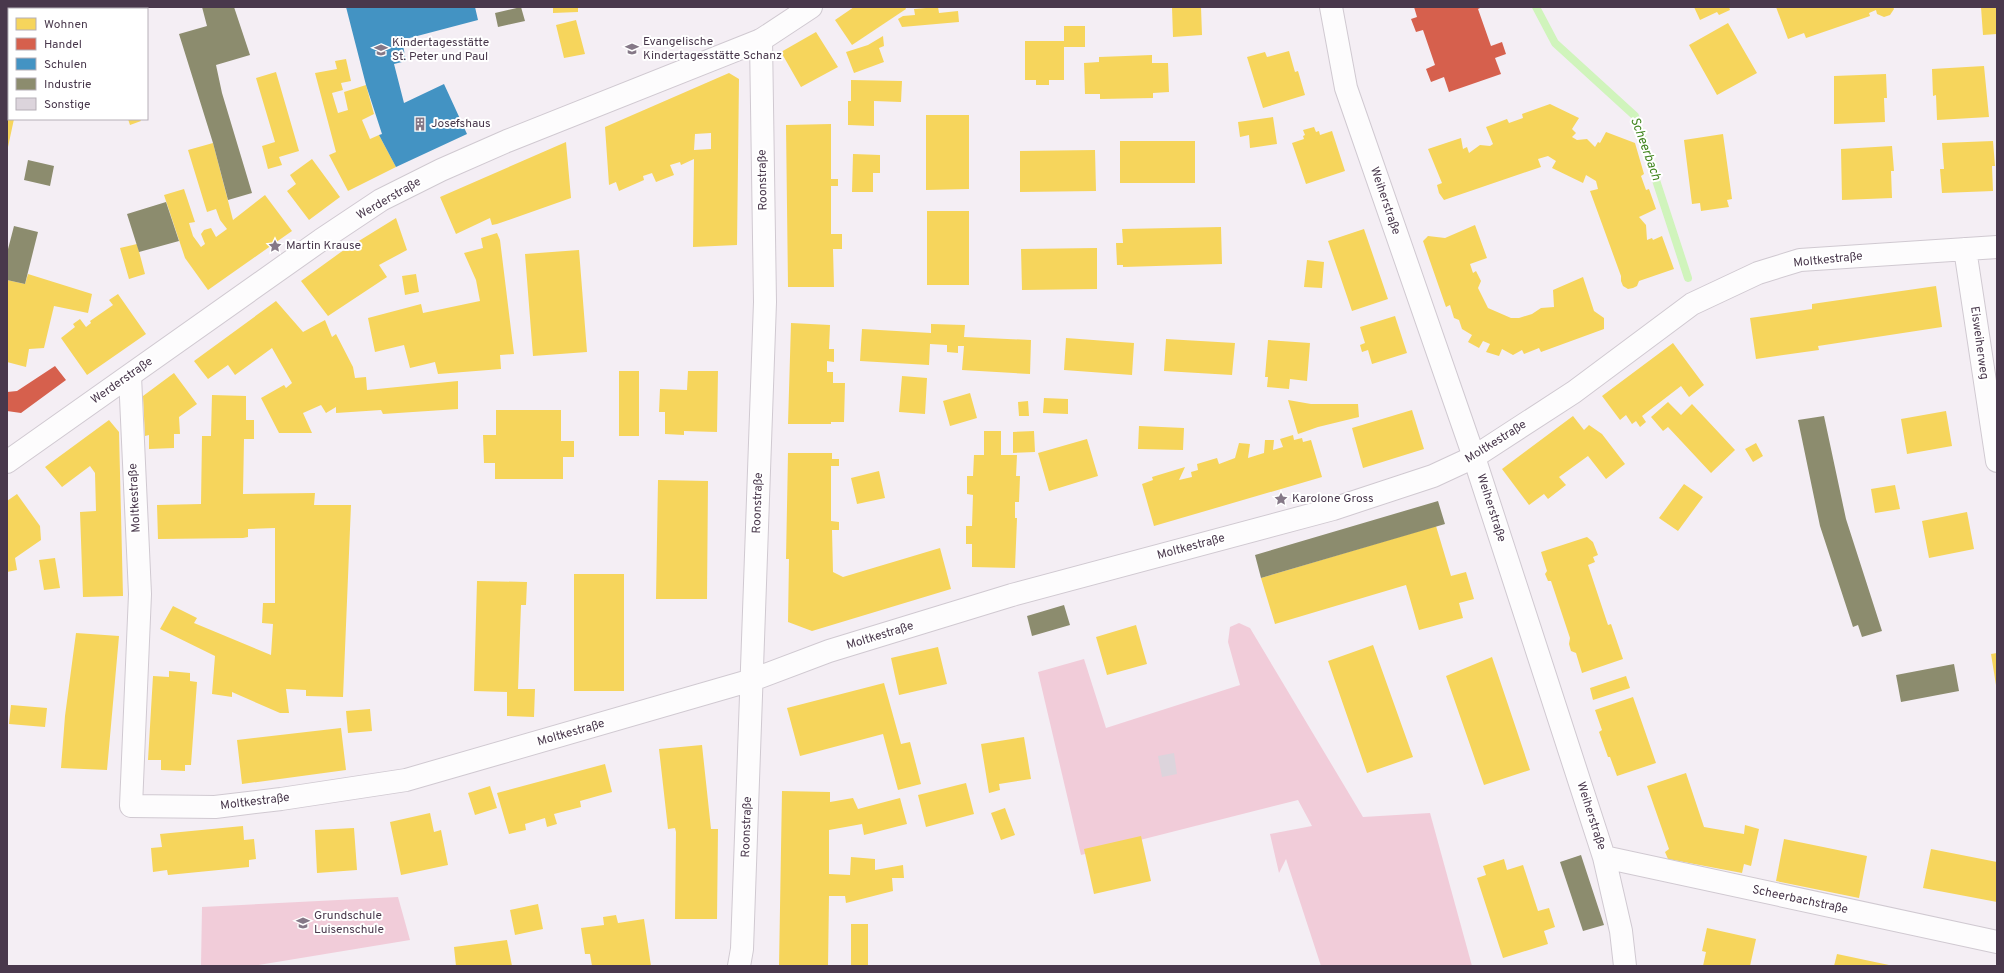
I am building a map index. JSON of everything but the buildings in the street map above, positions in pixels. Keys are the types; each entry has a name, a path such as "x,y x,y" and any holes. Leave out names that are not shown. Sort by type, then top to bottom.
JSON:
{"street":[{"name":"Werderstraße","path":"7,462 321,240 381,200 441,170 506,141 761,40 811,7"},
{"name":"Weiherstraße","path":"1330,7 1346,88 1474,457 1604,857 1621,931 1625,966"},
{"name":"Roonstraße","path":"739,966 742,949 765,302 761,40"},
{"name":"Moltkestraße","path":"130,376 140,594 131,806 215,807 281,799 406,780 752,680 830,651 1012,595 1333,509 1433,476 1474,457 1574,392 1692,304 1758,273 1800,260 1997,247"},
{"name":"Eisweiherweg","path":"1965,249 1997,461"},
{"name":"Scheerbachstraße","path":"1604,857 1997,942"}],"shaded area":[{"path":"1239,623 1250,628 1363,817 1430,813 1472,966 1321,966 1286,859 1279,873 1270,834 1312,826 1298,800 1081,855 1038,672 1084,659 1106,728 1240,685 1228,642 1230,627"},
{"name":"Grundschule Luisenschule","path":"398,897 410,940 253,966 201,966 202,907"}],"waterway":[{"name":"Scheerbach","path":"1536,7 1555,43 1635,116 1688,278"}],"place":[{"name":"Evangelische Kindertagesstätte Schanz","path":"632,49"},
{"name":"Kindertagesstätte St. Peter und Paul","path":"381,50"},
{"name":"Josefshaus","path":"420,124"},
{"name":"Martin Krause","path":"275,246"},
{"name":"Karolone Gross","path":"1281,499"},
{"name":"Grundschule Luisenschule","path":"303,923"}]}
